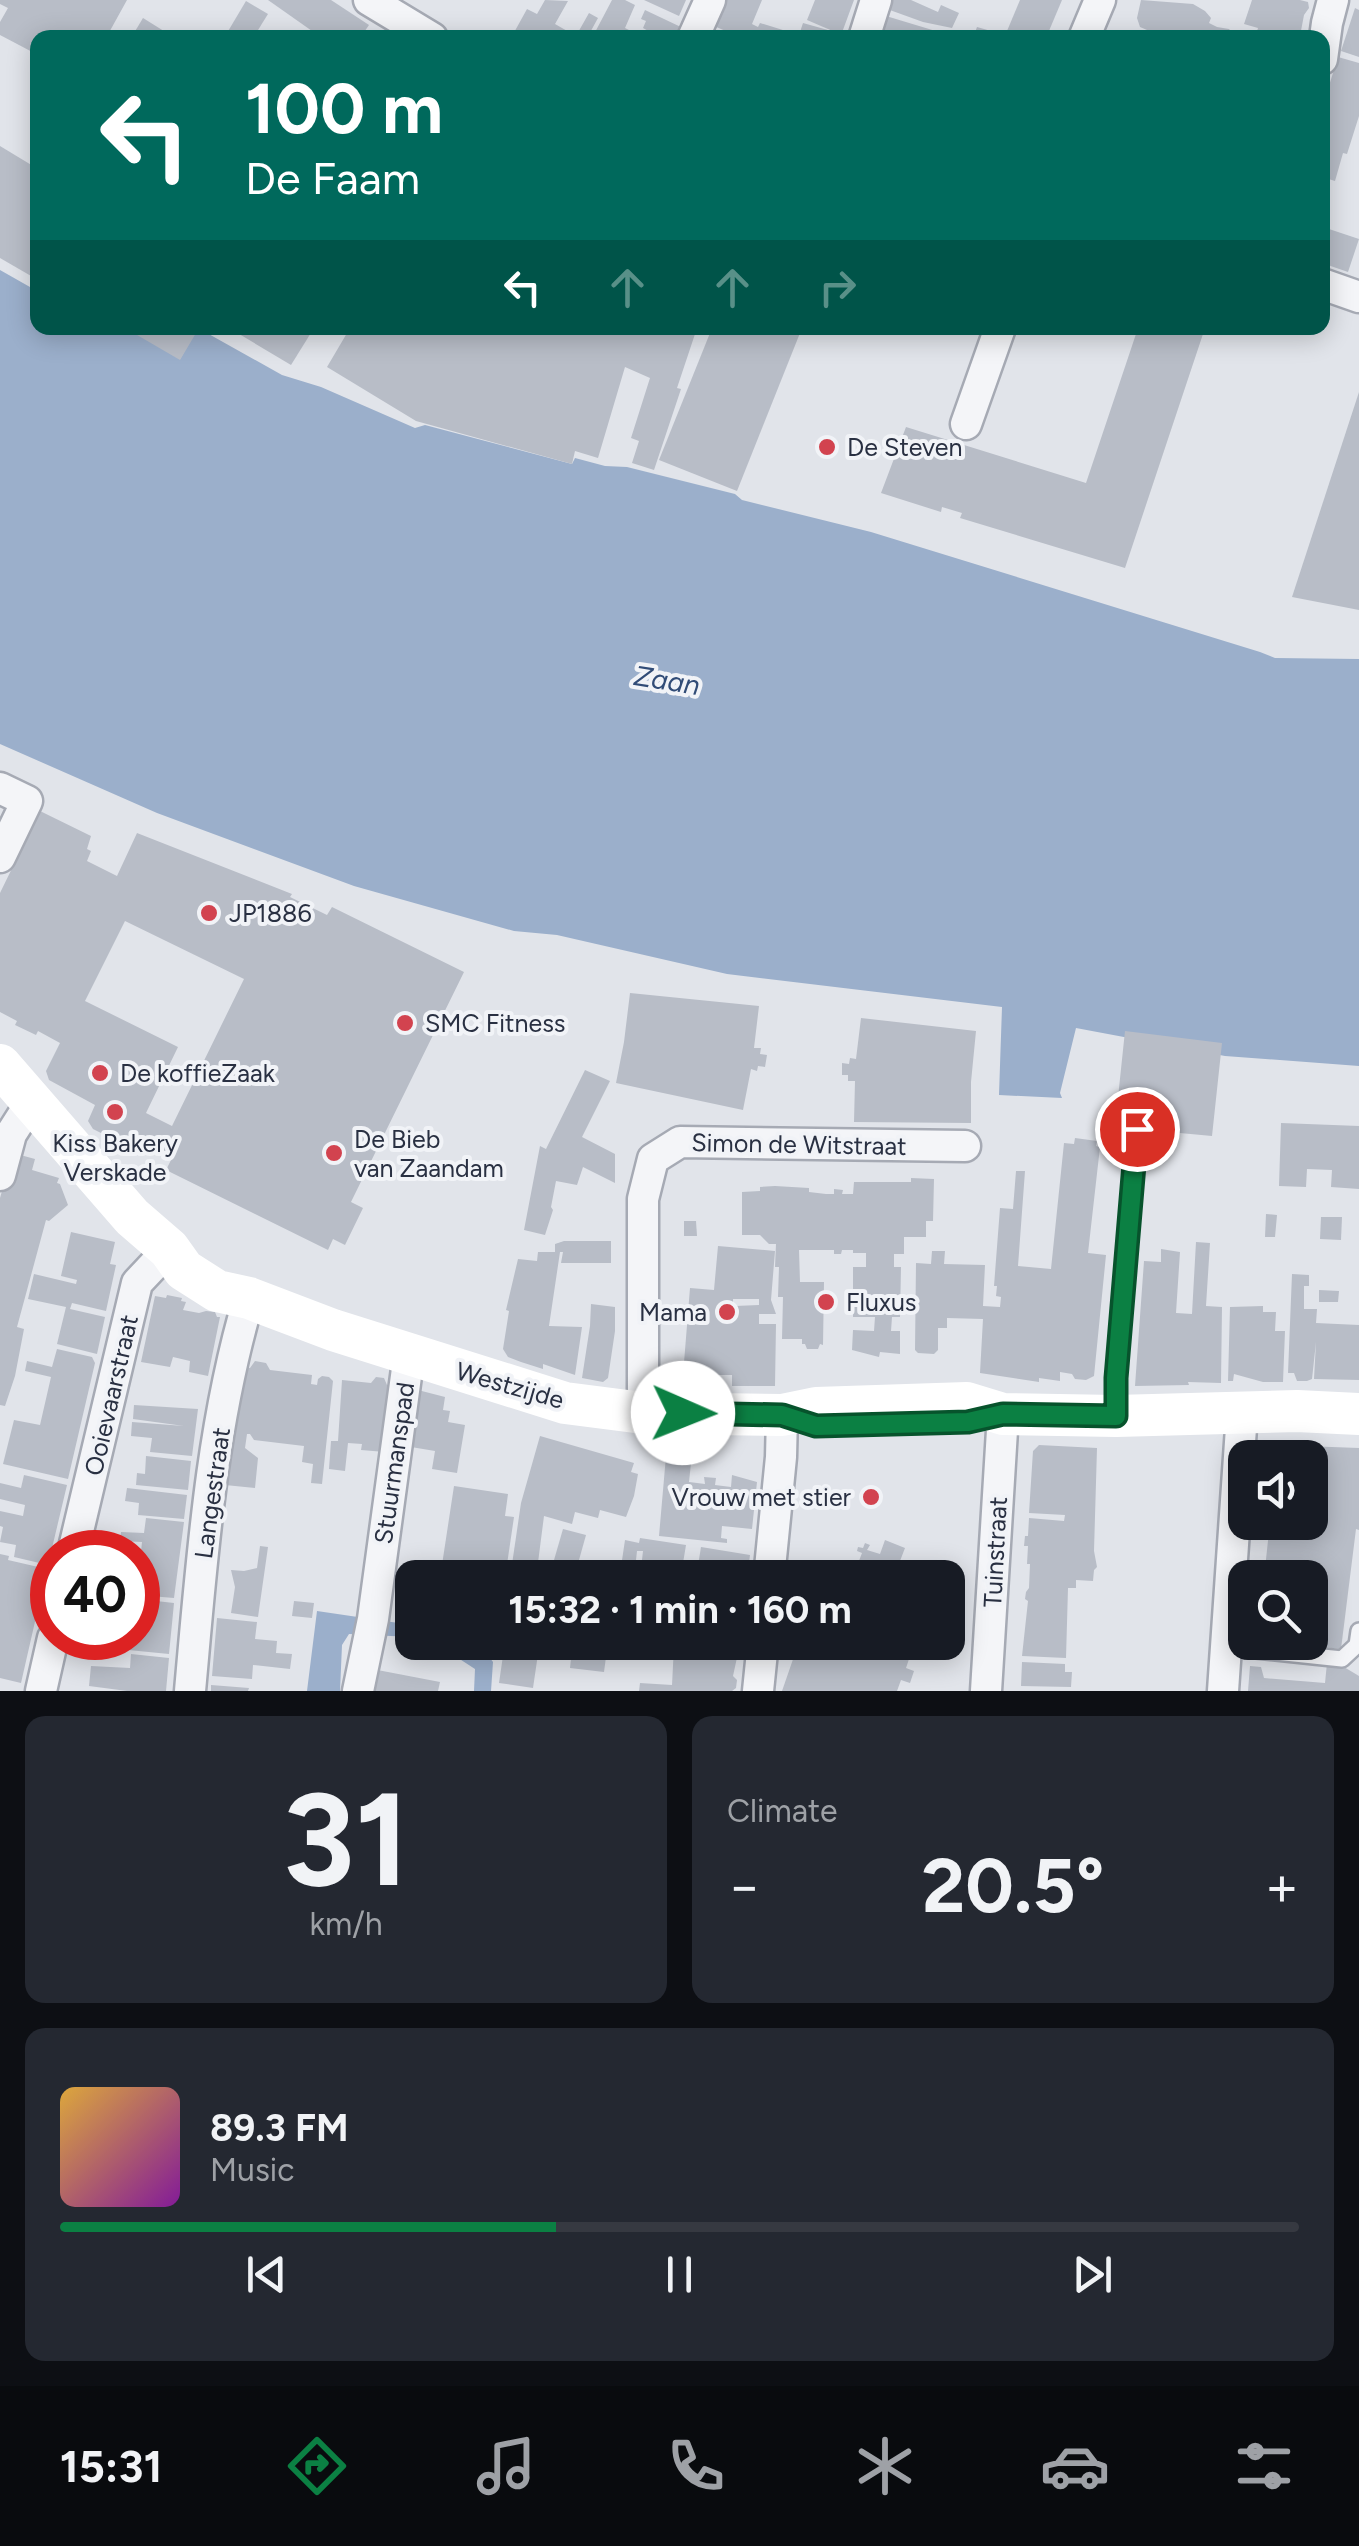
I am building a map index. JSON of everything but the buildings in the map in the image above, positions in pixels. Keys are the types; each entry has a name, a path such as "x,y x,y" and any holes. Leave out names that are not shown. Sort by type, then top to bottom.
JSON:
{"street":[{"path":"369,0 407,11 425,30"},
{"path":"697,30 710,0"},
{"path":"867,30 876,0"},
{"path":"1087,30 1100,0"},
{"path":"1326,30 1333,0"},
{"path":"1330,287 1359,297"},
{"path":"966,424 998,335"},
{"path":"0,788 28,801 0,857"},
{"name":"Westzijde","path":"0,1065 132,1217 169,1249 196,1253 227,1272 249,1298 408,1354 565,1402 643,1413 782,1415 816,1408 967,1403 1003,1414 1359,1414"},
{"path":"0,1176 11,1134 32,1101"},
{"name":"Simon de Witstraat","path":"643,1413 643,1199 653,1159 680,1142 965,1146"},
{"name":"Ooievaarstraat","path":"79,1530 137,1283 169,1249"},
{"name":"Langestraat","path":"190,1691 204,1540 219,1434 236,1340 249,1298"},
{"name":"Stuurmanspad","path":"358,1691 371,1628 408,1354"},
{"name":"Tuinstraat","path":"986,1691 1003,1414"},
{"path":"1222,1691 1242,1414"},
{"path":"771,1560 782,1415"},
{"path":"41,1691 49,1660"},
{"path":"758,1691 761,1660"}],"lane":[{"path":"1116,1416 1137,1129"},
{"path":"1227,1647 1342,1658 1357,1646 1359,1631"}],"water":[{"name":"Zaan","path":"0,270 30,287 30,335 141,335 180,359 194,335 211,335 282,375 321,387 415,428 425,425 572,464 575,458 627,467 735,494 742,500 871,532 1275,658 1359,659 1359,1066 1225,1056 1076,1028 1062,1098 999,1095 1002,1007 727,974 557,935 514,931 354,886 157,813 0,744"},
{"path":"317,1611 395,1622 395,1636 349,1634 342,1645 340,1691 307,1691"},
{"path":"461,1660 493,1662 491,1691 474,1691 475,1669"}],"place":[{"name":"De Steven","path":"827,447"},
{"name":"JP1886","path":"209,913"},
{"name":"SMC Fitness","path":"405,1023"},
{"name":"De koffieZaak","path":"100,1073"},
{"name":"Kiss Bakery Verskade","path":"115,1112"},
{"name":"De Bieb van Zaandam","path":"334,1153"},
{"name":"Fluxus","path":"826,1302"},
{"name":"Mama","path":"727,1312"},
{"name":"Vrouw met stier","path":"871,1497"}],"route":[{"path":"683,1413 782,1415 816,1426 968,1422 1003,1414 1116,1416 1137,1129"}]}
